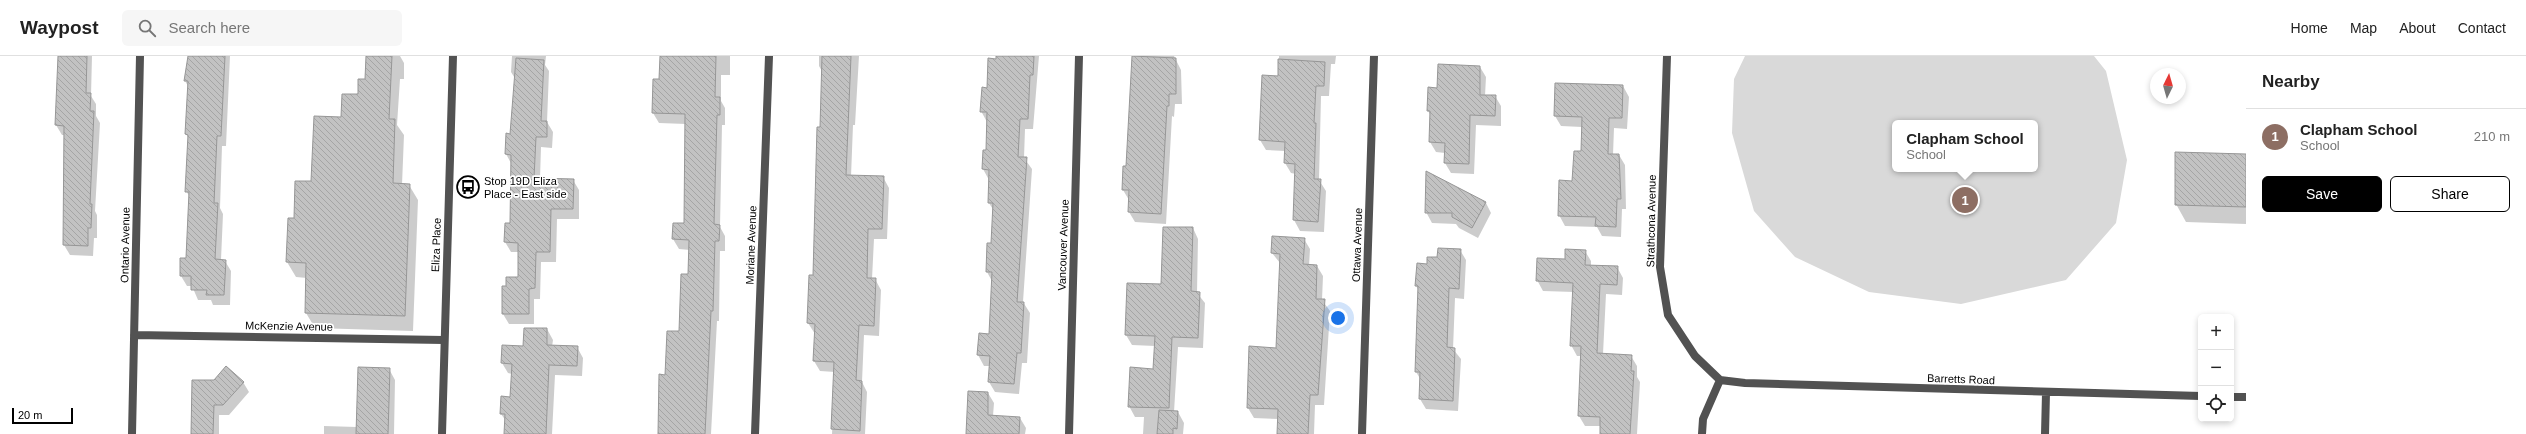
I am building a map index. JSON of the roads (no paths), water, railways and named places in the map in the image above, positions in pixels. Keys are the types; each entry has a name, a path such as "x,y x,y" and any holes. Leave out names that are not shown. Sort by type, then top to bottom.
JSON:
{"street":[{"name":"Ontario Avenue","path":"132,434 140,56"},
{"name":"Eliza Place","path":"442,434 453,56"},
{"name":"Moriane Avenue","path":"755,434 769,56"},
{"name":"Vancouver Avenue","path":"1069,434 1079,56"},
{"name":"Ottawa Avenue","path":"1362,434 1374,56"},
{"name":"Strathcona Avenue","path":"1667,56 1660,267 1668,315 1694,356 1720,380"},
{"name":"McKenzie Avenue","path":"134,335 444,340"},
{"name":"Barretts Road","path":"1720,380 1745,383 2046,393 2198,396"},
{"path":"1702,434 1702,419 1720,380"},
{"path":"2045,434 2046,393"},
{"path":"2234,397 2246,397"}],"place":[{"name":"Stop 19D Eliza Place - East side","path":"468,187"},
{"name":"Clapham School","path":"1965,200"}]}
